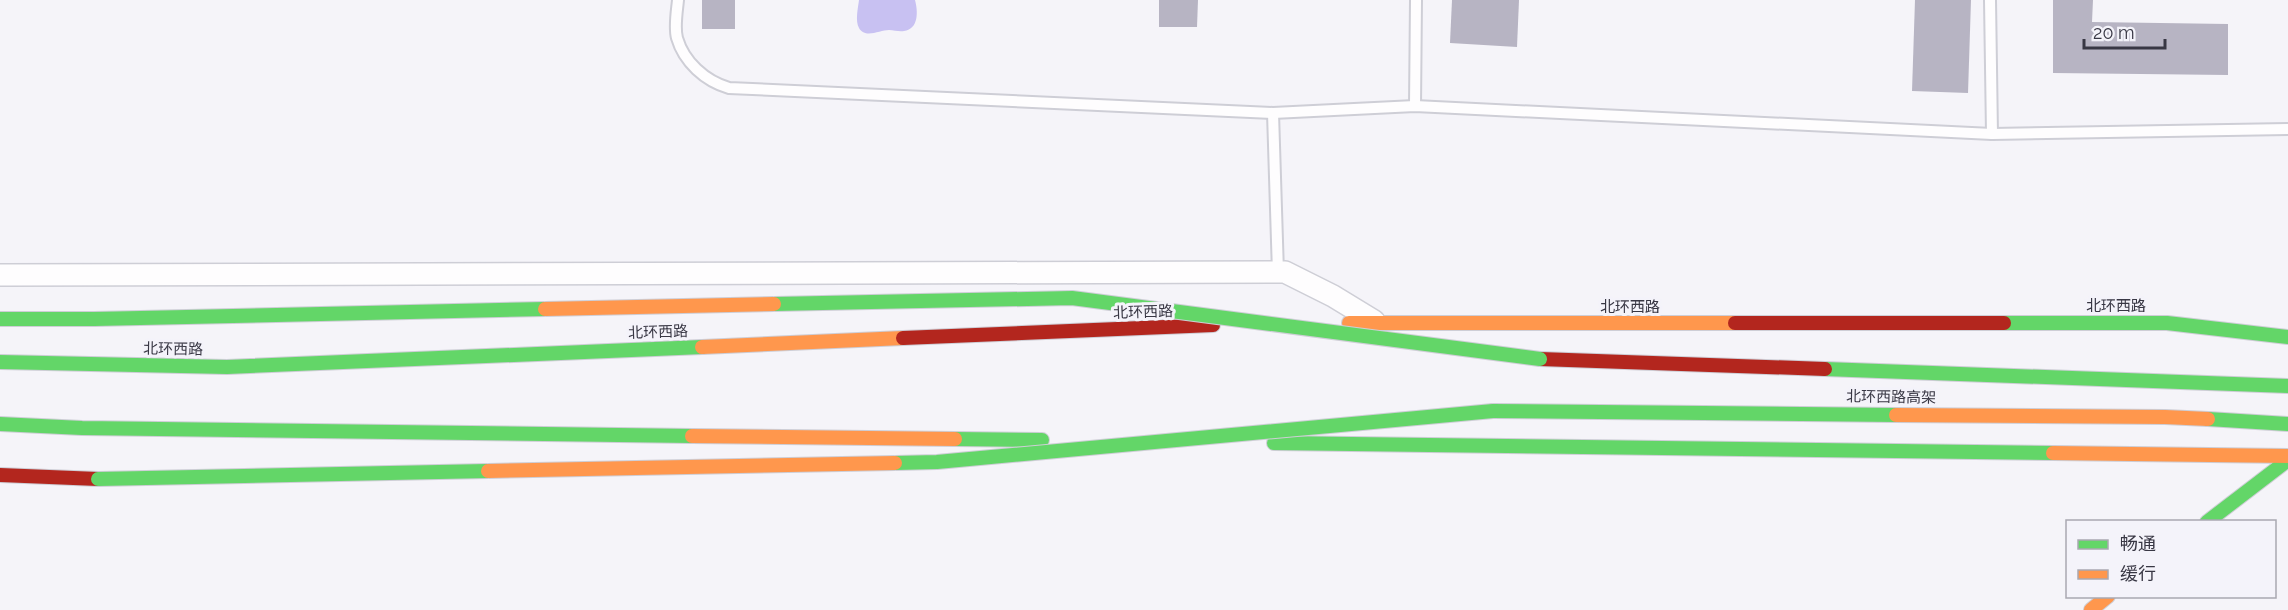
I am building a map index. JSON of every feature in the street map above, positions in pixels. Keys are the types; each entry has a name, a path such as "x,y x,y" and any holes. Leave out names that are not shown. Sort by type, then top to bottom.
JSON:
{"main road":[{"name":"北环西路高架","path":"0,319 94,319 1072,298 1540,359 2288,386"},
{"name":"北环西路","path":"0,362 227,367 1253,324 2167,323 2288,337"},
{"name":"北环西路高架","path":"0,475 98,479 937,462 1493,411 2165,417 2288,424"},
{"path":"0,424 82,428 2288,458"},
{"path":"2210,520 2288,458"},
{"path":"2091,610 2107,598"}],"street":[{"path":"0,275 1285,272 1333,296 1377,323"}],"lane":[{"path":"678,0 677,37 690,62 716,84 729,88 1274,113 1415,106 1992,134 2288,129"},
{"path":"1415,106 1416,0"},
{"path":"1990,0 1992,134"},
{"path":"1274,113 1278,273"}],"shaded area":[{"path":"859,0 915,0 917,14 915,23 909,30 904,31 865,33 859,28 857,22"}],"building":[{"path":"702,0 735,0 735,29 702,29"},
{"path":"1159,0 1198,0 1197,27 1159,27"},
{"path":"1452,0 1519,0 1517,47 1450,43"},
{"path":"1915,0 1971,0 1968,93 1912,91"},
{"path":"2053,0 2093,0 2092,22 2228,24 2228,75 2053,73"}],"traffic: fast":[{"path":"774,304 1072,298 1540,359"},
{"path":"94,319 545,309"},
{"path":"0,319 94,319"},
{"path":"2004,323 2167,323 2288,337"},
{"path":"0,362 227,367 702,347"},
{"path":"1825,369 2288,386"},
{"path":"1493,411 1896,415"},
{"path":"895,463 937,462 1493,411"},
{"path":"2208,419 2288,424"},
{"path":"0,424 82,428 692,436"},
{"path":"955,439 1042,440"},
{"path":"1274,443 2053,453"},
{"path":"2210,520 2288,460"},
{"path":"98,479 488,471"}],"traffic: slow":[{"path":"545,309 774,304"},
{"path":"1349,323 1735,323"},
{"path":"702,347 903,338"},
{"path":"1896,415 2208,419"},
{"path":"692,436 955,439"},
{"path":"2053,453 2288,456"},
{"path":"488,471 895,463"},
{"path":"2091,610 2106,598"}],"traffic: jam":[{"path":"1735,323 2004,323"},
{"path":"903,338 1213,325"},
{"path":"1540,359 1825,369"},
{"path":"0,475 98,479"}]}
